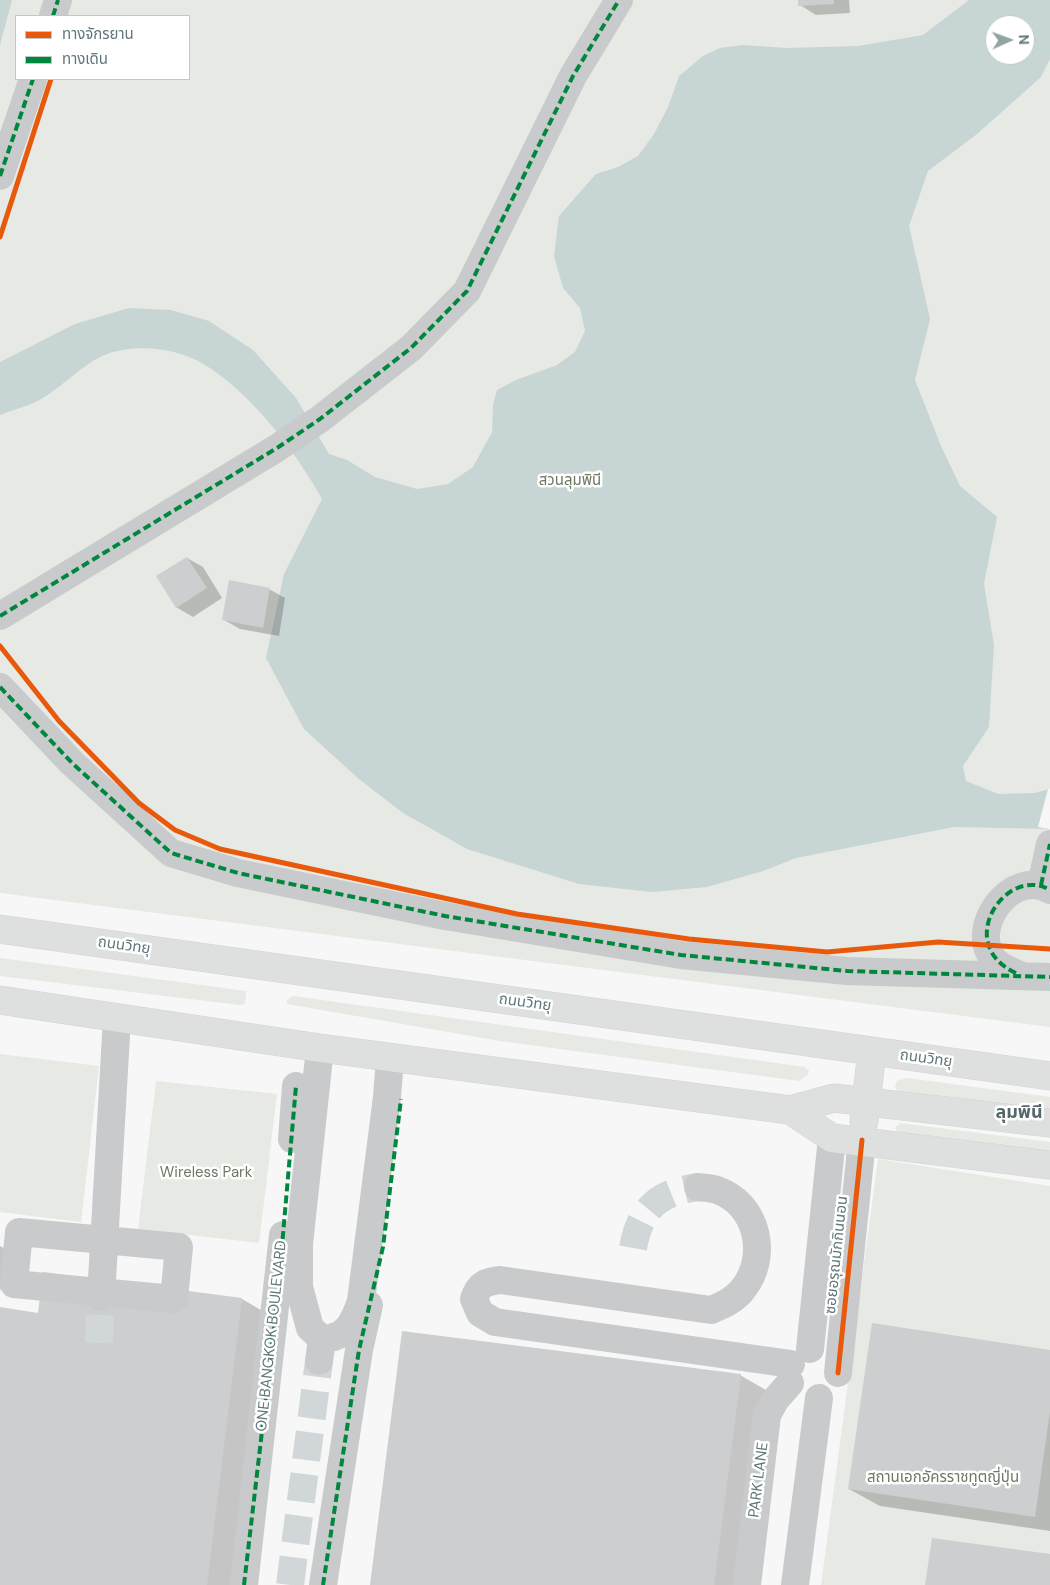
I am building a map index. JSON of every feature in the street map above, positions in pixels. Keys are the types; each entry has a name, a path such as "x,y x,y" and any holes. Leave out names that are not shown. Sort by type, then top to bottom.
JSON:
{"main road":[{"name":"ถนนวิทยุ","path":"0,929 1050,1076"},
{"path":"0,1000 390,1058 790,1110 834,1098 1050,1123"},
{"path":"862,1140 872,1052"},
{"path":"790,1110 832,1138 862,1140 1050,1165"}],"street":[{"path":"53,15 58,0"},
{"path":"0,616 277,448 320,418 411,348 467,291 573,76 619,0"},
{"path":"0,176 33,80"},
{"path":"0,687 72,763 171,853 238,873 445,916 681,955 847,971 1039,974"},
{"path":"1039,974 1006,969 994,959 988,948 988,927 1003,897 1014,889 1028,884 1045,887 1050,844"},
{"path":"101,1295 118,1018"},
{"path":"320,1048 300,1244 299,1287 310,1328 321,1350 355,1319 361,1301 387,1098 390,1058"},
{"name":"ONE BANGKOK BOULEVARD","path":"244,1585 277,1302 296,1086"},
{"path":"323,1585 359,1350 383,1247 401,1099"},
{"name":"ซอยอรุณมักกินนอน","path":"797,1365 832,1138"},
{"name":"ซอยอรุณมักกินนอน","path":"819,1398 832,1389 838,1373 862,1140"},
{"path":"698,1186 717,1190 734,1200 748,1215 756,1234 758,1253 753,1273 743,1290 729,1302 711,1310 500,1280 485,1282 478,1288 474,1299 480,1313 495,1322 797,1365 826,1353 832,1358 838,1373"},
{"path":"19,1232 179,1247 174,1299 101,1295 14,1284 19,1232"},
{"path":"795,1585 819,1398 803,1397 797,1365"},
{"name":"PARK LANE","path":"747,1585 767,1415 797,1365"}],"green space":[{"name":"สวนลุมพินี","path":"0,0 1050,0 1050,1027 0,893"},
{"path":"0,958 246,991 245,1004 240,1005 0,976"},
{"path":"293,996 805,1067 809,1071 808,1075 799,1081 500,1041 287,1004 287,1000"},
{"path":"0,1054 99,1066 81,1222 0,1212"},
{"path":"907,1078 1050,1097 1050,1112 898,1093 895,1087 897,1081"},
{"name":"Wireless Park","path":"156,1081 277,1094 259,1243 138,1229"},
{"path":"900,1123 1050,1142 1050,1154 898,1134 895,1128"},
{"name":"สถานเอกอัครราชทูตญี่ปุ่น","path":"878,1159 1050,1186 1050,1585 821,1585"}],"shaded area":[{"path":"0,0 12,0 0,45"},
{"path":"969,0 1050,0 1050,59 1041,77 977,134 928,171 909,226 930,319 915,380 941,446 960,486 997,517 984,584 994,645 989,727 963,766 966,781 998,794 1034,793 1050,789 1050,829 954,827 796,858 763,871 707,887 652,892 579,884 467,849 403,813 359,779 304,729 266,658 284,574 322,499 285,443 237,389 202,363 179,353 153,349 126,349 102,356 88,364 41,399 0,415 0,362 75,324 129,308 171,310 209,321 253,350 296,398 329,454 347,460 375,477 417,489 448,484 473,467 492,432 493,405 497,390 516,380 557,365 575,352 585,331 580,308 563,288 554,256 559,216 596,174 618,167 638,156 654,134 668,107 679,76 703,56 720,48 742,45 787,48 858,46 923,35"}],"pier":[{"path":"1048,789 1050,789 1050,829 1038,827"}],"building":[{"path":"798,0 834,0 834,4 798,6"},
{"path":"187,557 207,588 176,608 156,576"},
{"path":"229,580 270,588 263,628 222,620"},
{"path":"43,1272 242,1298 207,1585 0,1585 0,1307 38,1313"},
{"path":"872,1323 1050,1350 1050,1411 1035,1517 848,1489"},
{"path":"402,1331 741,1374 714,1585 370,1585"},
{"path":"932,1538 1050,1554 1050,1585 925,1585"}],"tunnel":[{"path":"633,1248 640,1223 653,1205 672,1193 698,1187"},
{"path":"99,1343 101,1297"},
{"path":"290,1585 319,1361"}],"marked path":[{"path":"53,15 58,0"},
{"path":"0,616 277,448 320,419 411,348 467,291 573,76 619,0"},
{"path":"0,176 33,80"},
{"path":"0,687 72,763 171,853 238,873 445,916 681,955 847,971 1050,977"},
{"path":"1041,885 1050,844"},
{"path":"1016,973 997,960 988,944 987,927 993,911 1003,897 1018,888 1034,885 1050,890"},
{"path":"244,1585 277,1303 296,1086"},
{"path":"323,1585 359,1350 383,1247 401,1099"}],"cycle path":[{"path":"0,237 51,80"},
{"path":"0,646 59,721 139,803 175,830 220,849 517,914 689,939 827,952 938,942 1050,949"},
{"path":"838,1373 862,1140"}],"district":[{"name":"ลุมพินี","path":"1019,1113"}]}
